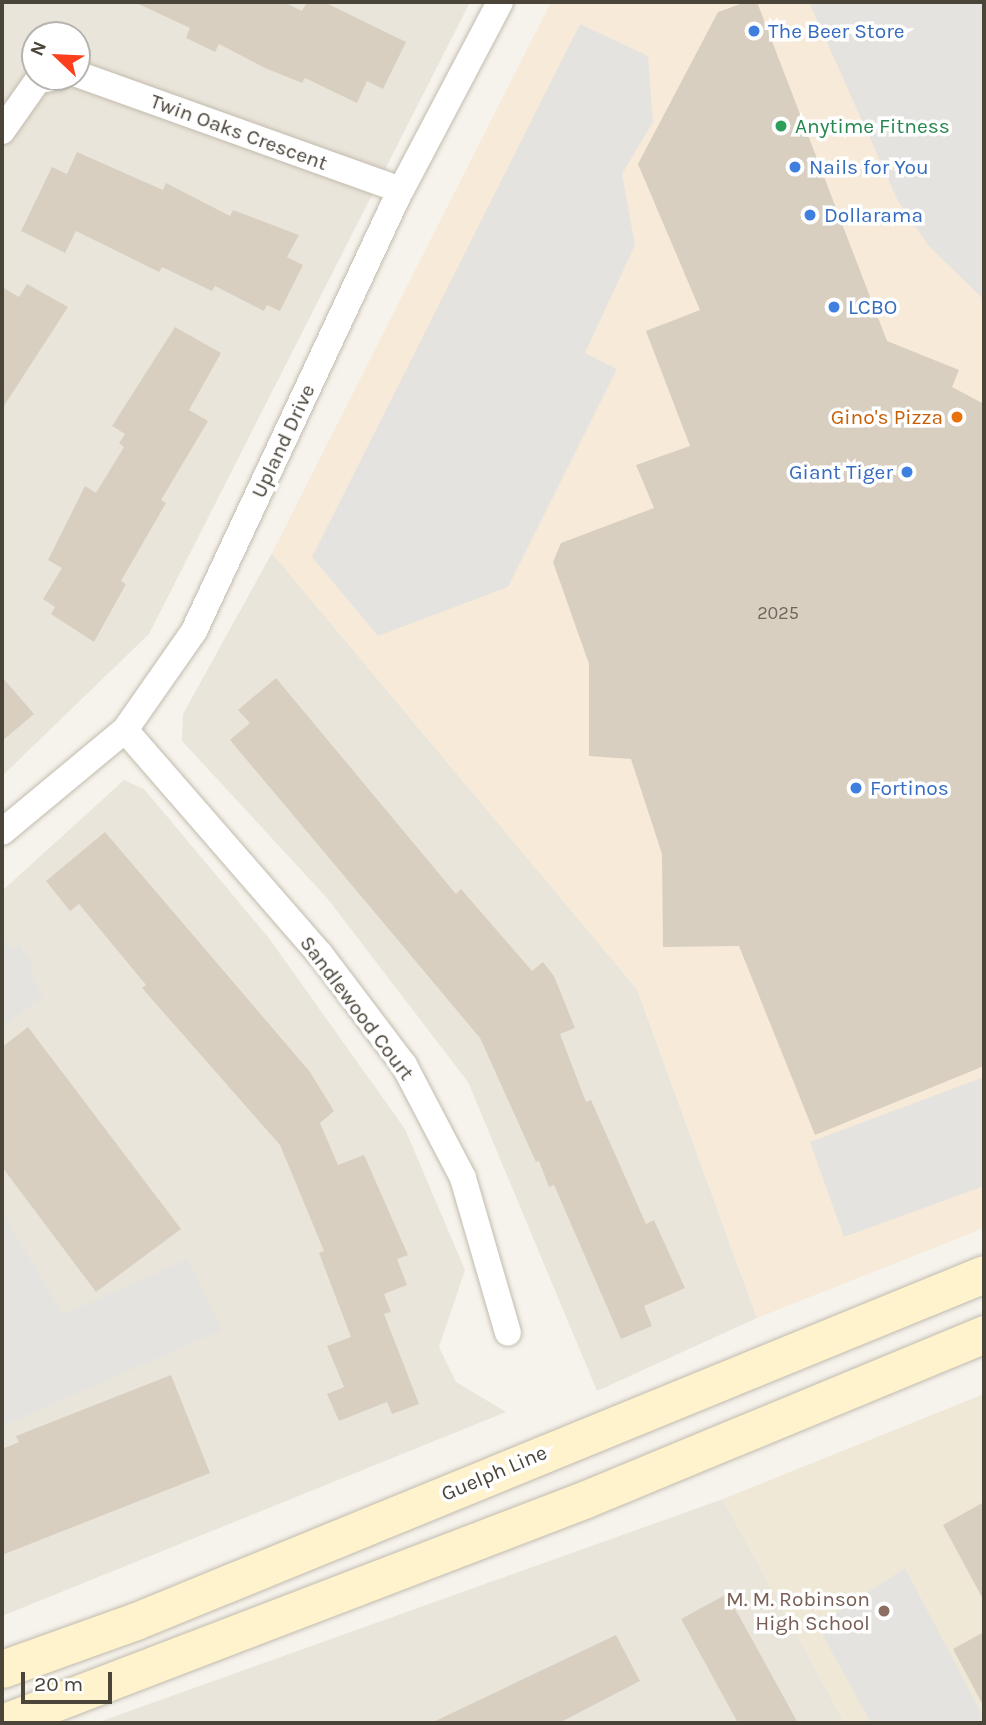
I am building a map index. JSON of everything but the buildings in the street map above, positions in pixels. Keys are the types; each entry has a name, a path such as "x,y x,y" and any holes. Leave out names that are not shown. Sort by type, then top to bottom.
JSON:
{"main road":[{"name":"Guelph Line","path":"2,1669 136,1621 984,1274"},
{"path":"2,1723 573,1504 984,1334"},
{"path":"704,1389 726,1439"}],"street":[{"name":"Upland Drive","path":"2,832 125,730 194,631 401,190 500,2"},
{"name":"Twin Oaks Crescent","path":"91,79 401,190"},
{"path":"2,131 30,91"},
{"name":"Sandlewood Court","path":"125,730 320,954 404,1065 463,1178 508,1333"}],"shaded area":[{"path":"2,2 470,2 149,634 2,776"},
{"path":"551,2 984,2 984,1228 757,1318 637,989 272,553"},
{"path":"809,2 984,2 984,300 929,246 898,201"},
{"path":"580,24 648,56 653,122 622,174 635,245 585,353 617,369 508,587 378,636 312,557"},
{"path":"272,553 637,989 757,1318 597,1391 468,1082 327,898 182,741 183,714"},
{"path":"124,780 144,789 268,937 405,1129 465,1270 439,1347 456,1382 506,1412 2,1616 2,891"},
{"path":"2,937 13,950 19,945 36,969 29,974 44,995 2,1029"},
{"path":"984,1077 984,1186 844,1237 810,1142"},
{"path":"2,1211 63,1315 187,1259 222,1330 2,1426"},
{"name":"M. M. Robinson High School","path":"984,1394 984,1723 845,1723 723,1499"},
{"path":"723,1499 845,1723 96,1723"},
{"path":"905,1568 984,1718 984,1723 871,1723 817,1625"}],"place":[{"name":"The Beer Store","path":"754,31"},
{"name":"Anytime Fitness","path":"781,126"},
{"name":"Nails for You","path":"795,167"},
{"name":"Dollarama","path":"810,215"},
{"name":"LCBO","path":"834,307"},
{"name":"Gino's Pizza","path":"957,417"},
{"name":"Giant Tiger","path":"907,472"},
{"name":"Fortinos","path":"856,788"},
{"name":"M. M. Robinson High School","path":"884,1611"}]}
